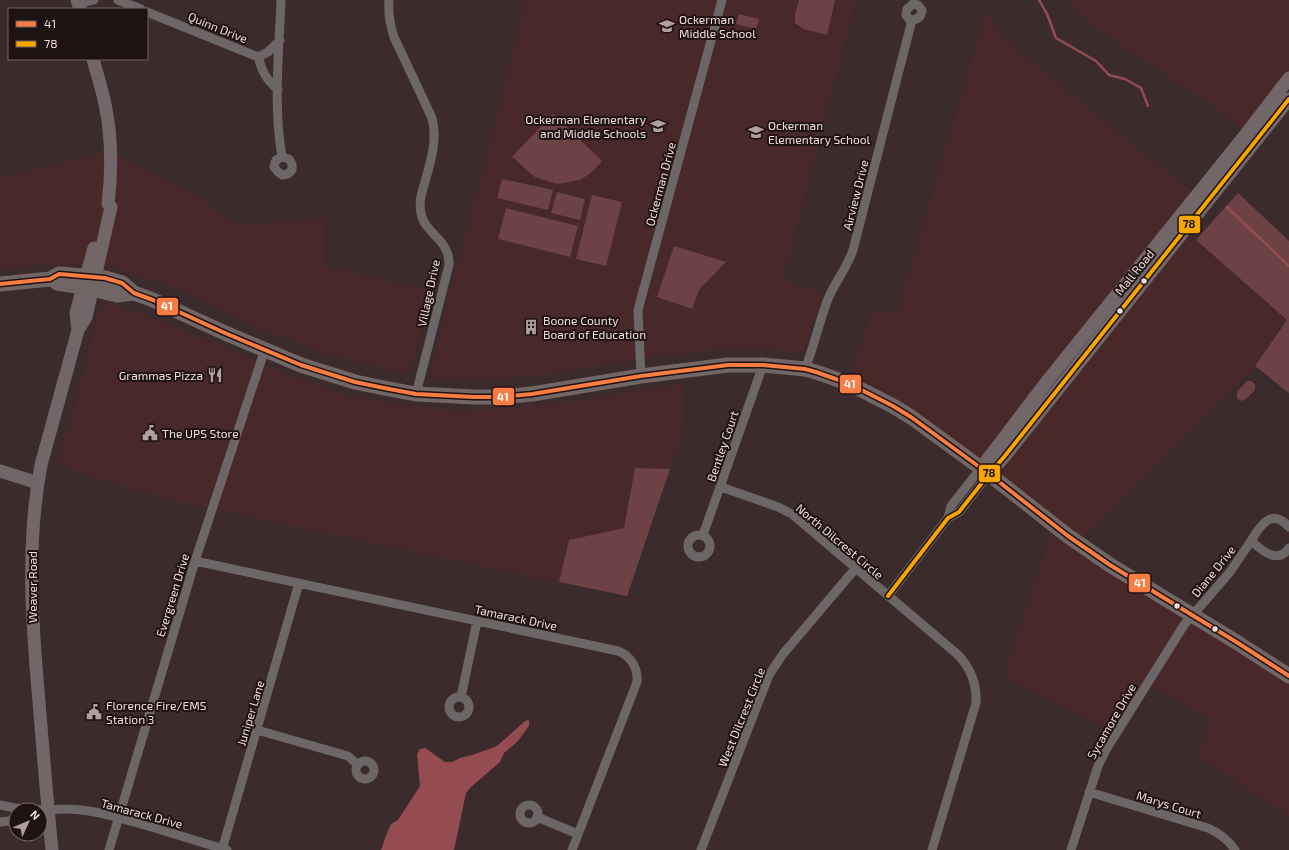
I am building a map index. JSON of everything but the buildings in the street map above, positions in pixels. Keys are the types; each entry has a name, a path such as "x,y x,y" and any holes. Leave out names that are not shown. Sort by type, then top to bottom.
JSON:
{"main road":[{"name":"Weaver Road","path":"43,802 31,588 34,516 41,465 78,330 86,317 90,282 111,207 108,204 111,175 109,128 105,104 93,60"},
{"name":"Mall Road","path":"985,471 1048,380 1288,80"},
{"name":"Mall Road","path":"985,471 1004,457 1289,99"},
{"path":"0,284 50,279 59,274 90,282 117,295 134,293 301,365 355,382 416,394 468,397 532,394 641,376 728,365 763,365 805,369 850,384 912,417 985,471 1068,536 1110,565 1289,676"},
{"path":"0,471 38,483"},
{"name":"Weaver Road","path":"48,830 52,850"}],"street":[{"path":"78,4 94,0"},
{"path":"118,0 139,5"},
{"path":"281,0 278,66 278,125 282,157"},
{"name":"Village Drive","path":"389,0 389,17 394,37 432,118 435,128 434,144 419,205 420,213 422,220 429,230 446,247 449,260 416,394"},
{"name":"Ockerman Drive","path":"641,376 638,310 722,0"},
{"name":"Quinn Drive","path":"148,12 258,57 268,52 280,40"},
{"name":"Airview Drive","path":"805,369 826,305 849,261 853,250 912,20"},
{"name":"Quinn Drive","path":"258,57 268,81 278,90"},
{"name":"Evergreen Drive","path":"109,850 195,561 265,349"},
{"name":"Bentley Court","path":"703,535 763,365"},
{"path":"888,596 948,518 958,512 985,471"},
{"name":"North Dilcrest Circle","path":"721,487 778,507 792,514 964,662 974,678 976,694 975,710 932,850"},
{"name":"Diane Drive","path":"1194,616 1201,604 1230,572 1251,541 1259,526 1266,520 1280,520 1285,522 1289,527"},
{"name":"Diane Drive","path":"1251,541 1272,556 1284,554 1289,548"},
{"name":"Tamarack Drive","path":"195,561 618,651 627,656 636,668 638,676 635,689 572,850"},
{"name":"West Dilcrest Circle","path":"701,850 769,675 783,654 855,569"},
{"name":"Juniper Lane","path":"224,849 300,583"},
{"name":"Sycamore Drive","path":"1071,850 1098,766 1107,748 1184,626 1194,616"},
{"path":"461,697 477,621"},
{"path":"257,730 348,756 358,765"},
{"name":"Marys Court","path":"1089,792 1208,828 1220,834 1235,850"},
{"name":"Tamarack Drive","path":"48,811 69,809 99,813 224,849"},
{"path":"537,817 578,834"}],"shaded area":[{"name":"Ockerman Elementary and Middle Schools","path":"526,0 856,0 783,278 823,294 802,353 771,349 715,349 536,376 467,379 430,377 449,293 462,252"},
{"path":"799,0 835,0 827,35 804,29 795,23 795,14"},
{"path":"1068,0 1289,0 1289,78 1246,134 1217,108 1092,25"},
{"path":"987,9 999,35 1206,204 1185,230 1287,320 1255,366 1079,541 1289,669 1289,817 1198,755 1211,719 1147,683 1117,731 1004,676 1054,525 850,384 872,310 897,314"},
{"path":"739,14 759,19 756,29 736,24"},
{"path":"553,114 602,161 591,173 580,180 557,184 535,177 512,157"},
{"path":"111,151 197,197 238,225 324,219 325,266 432,291 409,375 322,352 256,326 188,292 112,266 42,264 0,270 0,178"},
{"path":"502,179 553,190 548,210 497,198"},
{"path":"557,192 585,199 580,220 551,213"},
{"path":"1238,193 1289,241 1289,393 1255,366 1287,320 1196,240"},
{"path":"592,195 622,202 606,266 576,259"},
{"path":"506,208 578,226 570,257 498,239"},
{"path":"674,246 726,262 699,290 692,309 657,297"},
{"path":"109,302 184,330 278,371 353,397 403,405 457,411 513,408 582,400 684,384 685,426 670,469 635,469 624,528 569,540 559,582 175,501 95,478 57,463 74,410 99,310"},
{"path":"1247,381 1251,381 1255,384 1255,390 1246,399 1241,401 1237,398 1237,392"},
{"path":"635,468 670,469 627,596 559,582 569,540 624,528"},
{"path":"529,720 529,726 517,742 504,753 500,762 466,793 454,850 381,850 391,824 398,820 420,786 417,754 420,749 425,748 445,762 452,762 497,746 525,721"}],"waterway":[{"path":"1039,0 1047,14 1056,38 1096,61 1109,75 1125,79 1141,88 1148,106"},
{"path":"1227,207 1289,266"}],"transit line":[{"name":"78","path":"888,596 948,518 959,512 1004,457 1289,99"},
{"name":"41","path":"0,284 50,279 59,274 105,278 122,283 134,293 301,365 355,382 416,394 500,397 532,394 641,376 728,365 763,365 805,369 816,372 850,384 911,417 989,474 1068,536 1110,565 1289,676"}],"place":[{"name":"Ockerman Middle School","path":"667,26"},
{"name":"Ockerman Elementary and Middle Schools","path":"658,126"},
{"name":"Ockerman Elementary School","path":"756,132"},
{"name":"Boone County Board of Education","path":"531,327"},
{"name":"Grammas Pizza","path":"215,375"},
{"name":"The UPS Store","path":"150,433"},
{"name":"Florence Fire/EMS Station 3","path":"94,712"}]}
